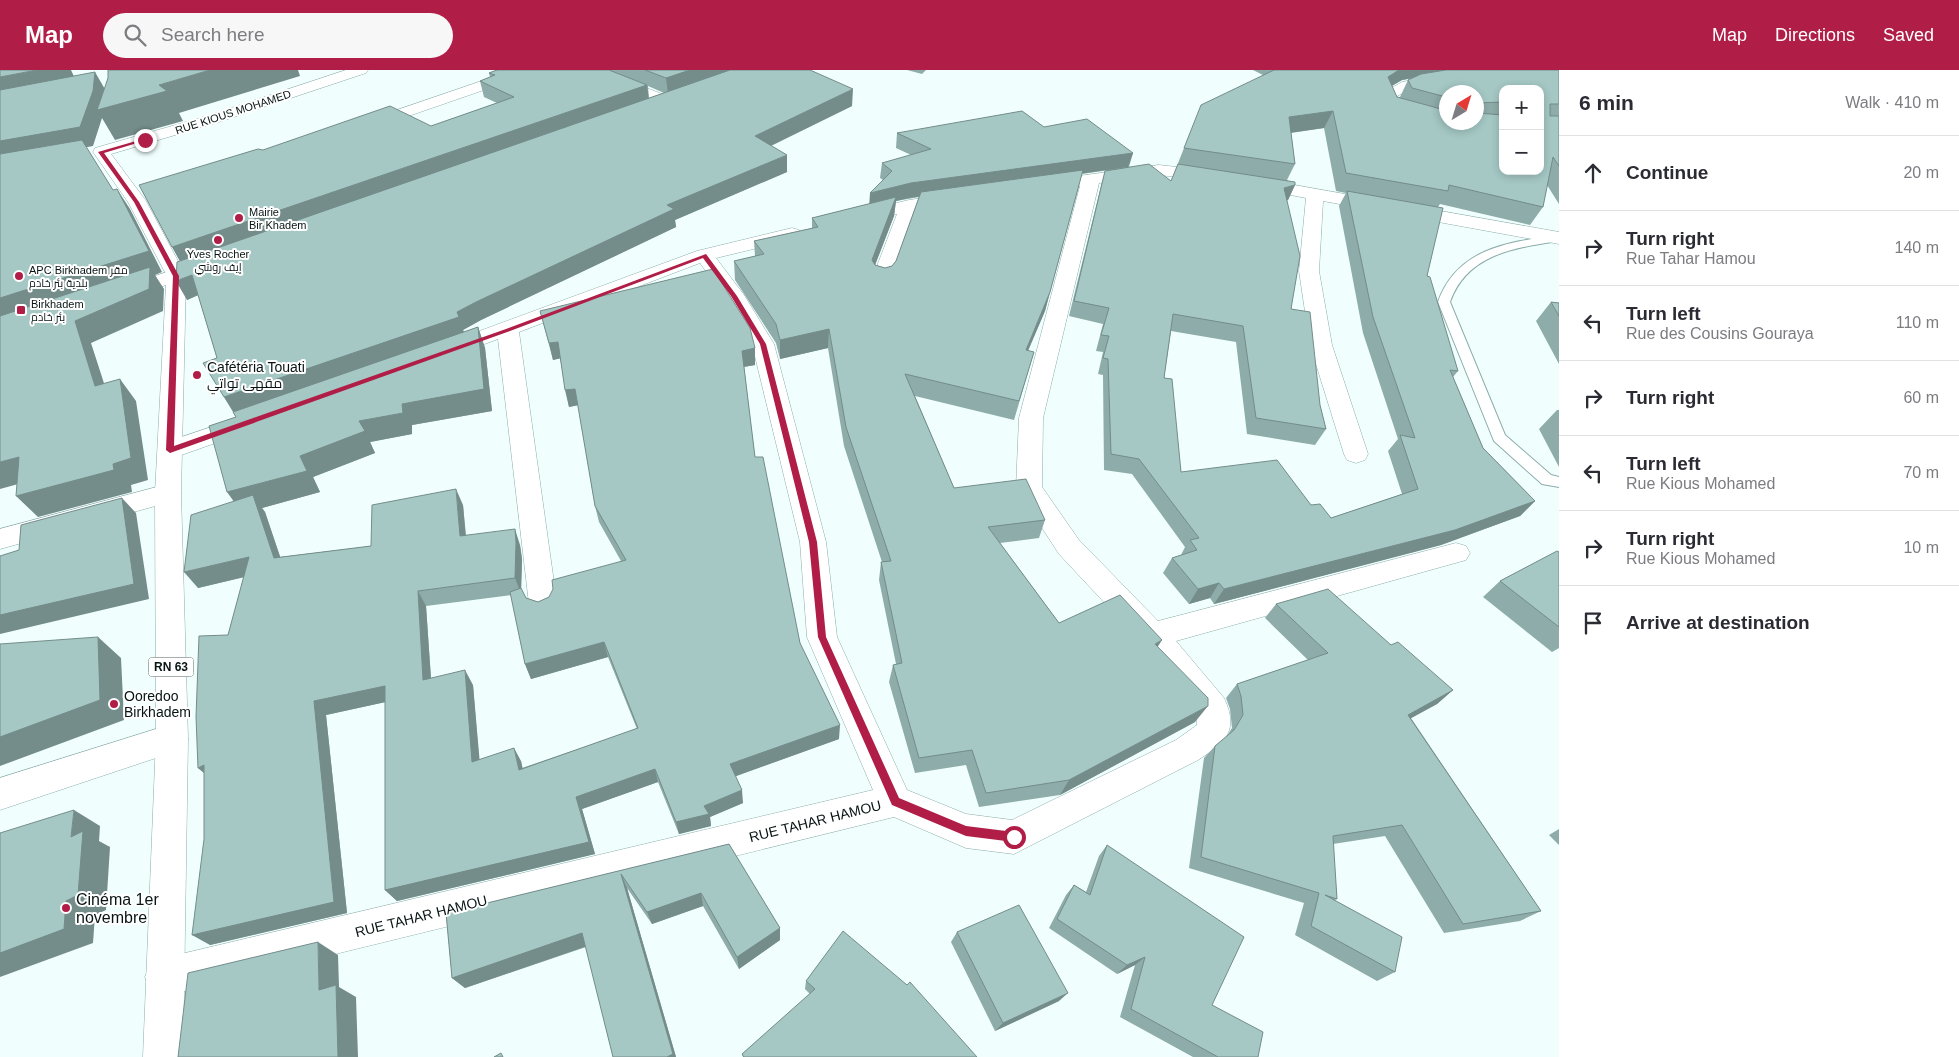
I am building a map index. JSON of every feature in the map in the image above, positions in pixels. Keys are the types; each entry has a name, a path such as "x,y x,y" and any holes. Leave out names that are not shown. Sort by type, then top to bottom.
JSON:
{"street":[{"name":"RUE KIOUS MOHAMED","path":"83,155 103,144 213,119 360,70"},
{"path":"349,131 528,70"},
{"path":"588,70 667,101"},
{"path":"1421,120 1395,110 1389,94 1406,85 1502,70"},
{"path":"639,110 685,94"},
{"path":"103,144 137,202 176,276"},
{"path":"1024,189 1159,170 1235,180 1559,238"},
{"path":"895,802 966,831 1014,837 1187,750 1214,732 1213,708 1153,635 1069,547 1029,488 1031,418 1091,179"},
{"path":"1315,194 1309,272 1321,345 1356,454"},
{"path":"843,221 908,205 976,196"},
{"path":"882,278 908,205"},
{"path":"433,357 704,255 806,230"},
{"name":"RUE TAHAR HAMOU","path":"164,977 895,802 822,637 813,542 763,344 734,296 704,255"},
{"path":"102,300 231,256"},
{"name":"RN 63","path":"163,1057 172,739 168,493 176,276"},
{"path":"508,330 543,604"},
{"path":"170,450 264,417"},
{"path":"0,539 168,493"},
{"path":"1153,635 1456,553"},
{"path":"0,794 172,739"}],"lane":[{"path":"1559,238 1524,243 1496,251 1468,266 1461,270 1446,289 1444,302 1499,438 1547,480 1559,482"}],"building":[{"path":"0,70 37,70 0,77"},
{"path":"108,70 210,70 159,85 167,91 97,110 108,78"},
{"path":"497,70 609,70 647,85 172,247 139,185 258,149 263,150 390,106 431,126 514,97 480,81 495,75 489,73"},
{"path":"645,70 690,70 666,78"},
{"path":"730,70 810,70 853,89 755,136 787,155 667,205 674,209 476,302 457,312 459,317 224,397 203,363 217,358 192,275 176,281 177,262"},
{"path":"1274,70 1399,70 1388,77 1397,97 1439,108 1439,130 1484,130 1484,114 1499,115 1499,175 1544,175 1544,85 1499,85 1499,102 1484,103 1484,85 1439,85 1439,95 1412,88 1408,80 1421,74 1446,70 1559,70 1559,104 1550,104 1550,116 1559,116 1559,166 1553,157 1543,207 1449,185 1448,191 1346,173 1333,111 1289,117 1295,164 1184,148 1201,105"},
{"path":"95,72 93,91 80,127 0,141 0,90"},
{"path":"1022,111 1044,127 1087,119 1133,153 911,183 870,193 892,171 882,163 931,149 897,133"},
{"path":"82,140 113,190 117,189 149,251 0,298 0,154"},
{"path":"1149,164 1171,181 1178,164 1295,182 1295,185 1284,188 1300,256 1291,309 1310,312 1320,405 1326,429 1256,418 1243,326 1173,314 1164,378 1172,379 1181,472 1277,460 1311,505 1320,504 1331,518 1418,489 1400,435 1415,438 1373,317 1347,191 1443,208 1427,276 1430,277 1458,371 1450,370 1483,448 1535,501 1455,530 1224,589 1219,583 1198,589 1172,558 1197,550 1190,540 1199,538 1139,459 1111,454 1108,359 1103,358 1109,336 1101,335 1109,308 1074,301 1105,171"},
{"path":"1083,170 1050,292 1026,350 1034,352 1019,401 905,374 954,488 1026,479 1045,520 988,527 1059,623 1120,595 1162,640 1155,644 1208,698 1208,706 1069,780 986,793 972,750 919,758 893,665 902,663 881,562 891,561 846,427 829,329 780,340 776,324 734,261 764,254 754,241 818,227 812,218 896,197 872,260 875,265 885,268 892,266 896,261 921,192"},
{"path":"150,267 149,289 75,321 95,386 120,379 131,458 113,464 114,470 16,496 19,457 0,462 0,316"},
{"path":"713,269 750,328 755,348 742,351 755,457 763,457 800,643 840,725 730,764 742,790 704,806 709,814 676,822 655,769 576,797 589,842 385,890 385,686 314,701 334,902 192,935 204,839 204,765 198,768 196,717 199,636 228,635 249,557 184,572 191,515 253,495 274,558 371,546 372,505 456,489 460,536 515,529 516,543 515,578 418,591 423,680 465,670 472,762 514,748 519,770 638,728 604,642 525,664 510,592 521,588 526,598 538,602 549,597 553,589 552,580 626,560 595,506 575,389 565,390 558,342 549,343 540,311"},
{"path":"1551,302 1559,303 1559,316"},
{"path":"478,327 484,389 402,404 403,413 359,421 365,431 300,456 307,471 227,492 209,426 236,417 233,412"},
{"path":"122,498 134,584 0,615 0,556 19,550 21,525"},
{"path":"1557,551 1559,552 1559,627 1500,581"},
{"path":"1328,589 1391,645 1398,642 1453,690 1408,715 1541,911 1463,924 1402,825 1333,836 1337,899 1325,895 1402,937 1395,972 1311,926 1319,893 1201,857 1215,746 1234,730 1243,715 1241,696 1237,684 1328,653 1276,604"},
{"path":"98,637 100,700 0,737 0,644"},
{"path":"74,810 71,837 83,831 78,895 66,901 64,929 0,953 0,833"},
{"path":"729,844 780,928 737,957 701,893 647,912 621,874 673,1054 667,1057 613,1057 582,933 452,978 446,913"},
{"path":"1107,845 1244,937 1212,1005 1263,1032 1258,1057 1218,1057 1131,1009 1145,957 1127,965 1057,919 1074,885 1090,895"},
{"path":"1019,905 1068,993 1003,1023 957,932"},
{"path":"843,931 907,985 910,982 977,1057 744,1057 742,1054 815,989 806,981"},
{"path":"318,942 319,990 336,985 338,1057 178,1057 188,973"},
{"path":"501,1053 503,1057 494,1057"}],"place":[{"name":"Mairie Bir Khadem","path":"239,218"},
{"name":"Yves Rocher إيف روشي","path":"218,240"},
{"name":"APC Birkhadem مقر بلدية بئر خادم","path":"19,276"},
{"name":"Birkhadem بئر خادم","path":"21,310"},
{"name":"Cafétéria Touati مقهى تواتي","path":"197,375"},
{"name":"Ooredoo Birkhadem","path":"114,704"},
{"name":"Cinéma 1er novembre","path":"66,908"}],"route":[{"path":"145,140 101,152 137,202 176,276 170,450 508,330 704,255 734,296 763,344 813,542 822,637 895,802 966,831 1014,837"}]}
